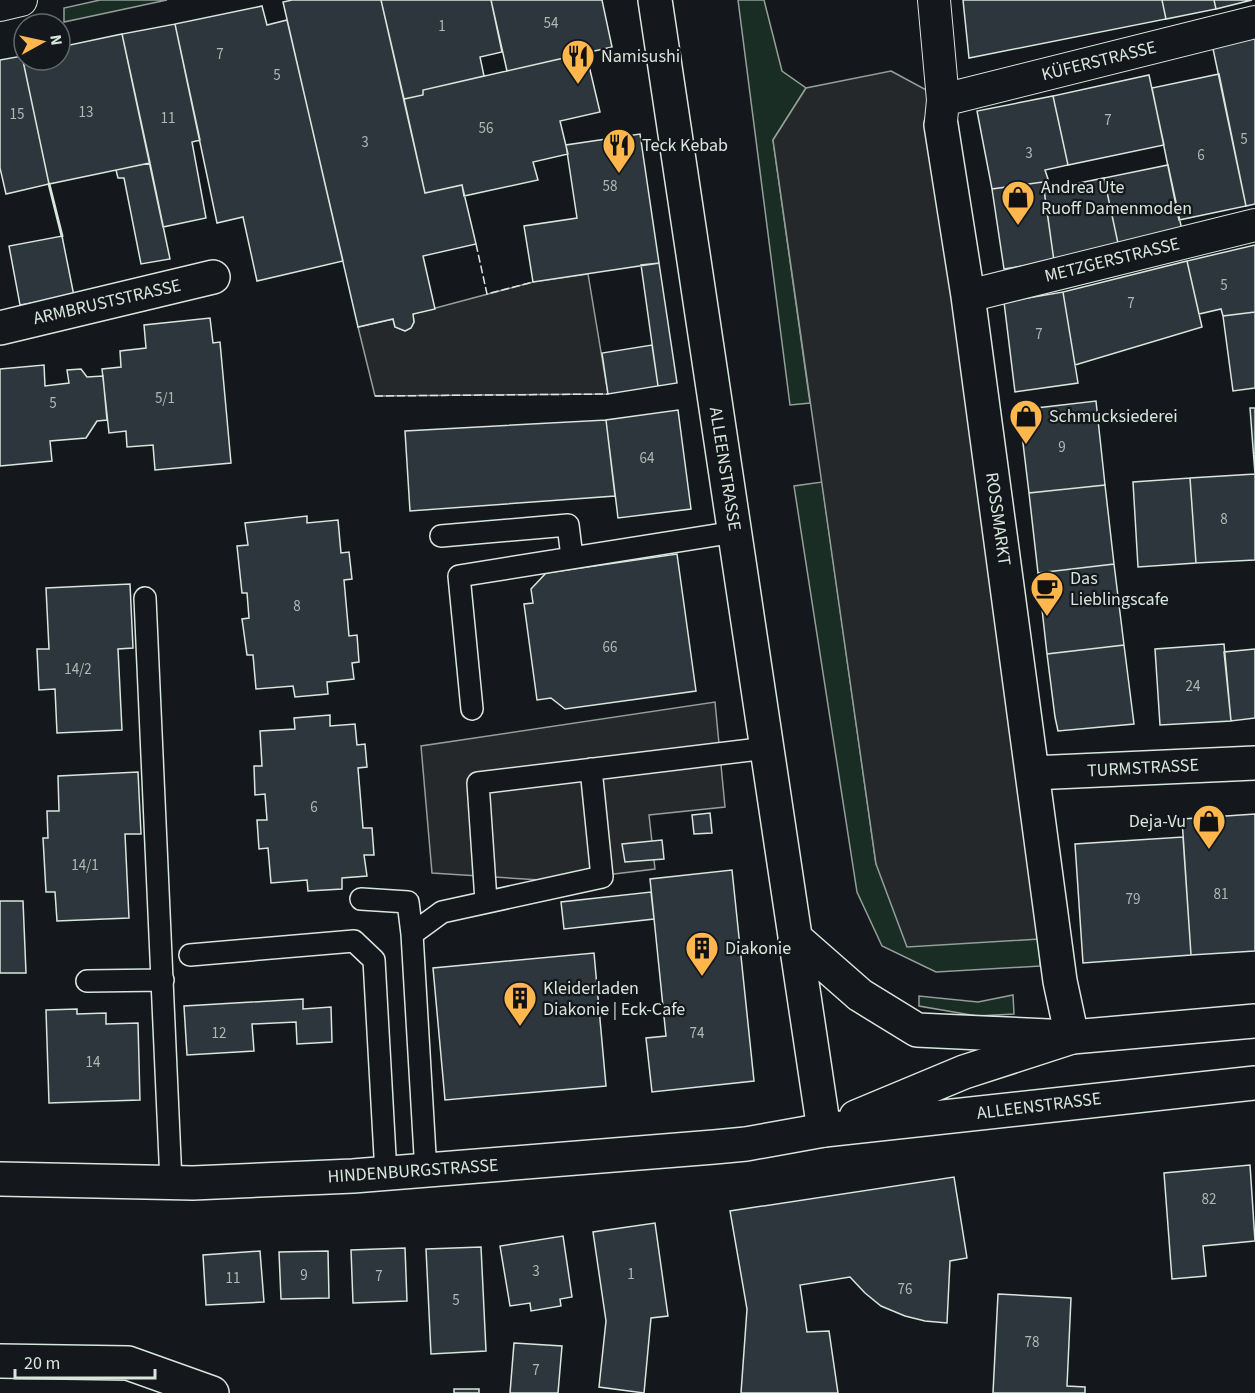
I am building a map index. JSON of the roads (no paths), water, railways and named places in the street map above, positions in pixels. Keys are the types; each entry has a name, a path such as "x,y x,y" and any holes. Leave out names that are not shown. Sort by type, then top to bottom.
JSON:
{"street":[{"path":"0,5 21,0"},
{"name":"ALLEENSTRASSE","path":"655,0 824,1130 1255,1083"},
{"name":"ROSSMARKT","path":"934,0 942,113 1060,981 1072,1037"},
{"name":"KÜFERSTRASSE","path":"942,113 1255,22"},
{"name":"METZGERSTRASSE","path":"968,296 1255,225"},
{"name":"ARMBRUSTSTRASSE","path":"0,328 213,277"},
{"name":"TURMSTRASSE","path":"1032,773 1255,763"},
{"path":"795,938 860,995 917,1030 1072,1037 1255,1021"},
{"path":"824,1130 964,1072 1072,1037"},
{"name":"HINDENBURGSTRASSE","path":"0,1179 171,1182 426,1172 724,1146 824,1130"},
{"path":"0,1361 128,1363 212,1393"}],"lane":[{"path":"441,536 568,525 572,557"},
{"path":"472,710 459,576 735,532"},
{"path":"145,598 171,1182"},
{"path":"486,901 478,783 767,748"},
{"path":"412,934 441,912 603,877 591,769"},
{"path":"361,898 408,902 412,934 426,1172"},
{"path":"190,955 354,941 374,960 386,1174"},
{"path":"87,981 163,980"}],"place":[{"name":"Namisushi","path":"578,85"},
{"name":"Teck Kebab","path":"619,174"},
{"name":"Andrea Ute Ruoff Damenmoden","path":"1018,226"},
{"name":"Schmucksiederei","path":"1026,445"},
{"name":"Das Lieblingscafe","path":"1047,617"},
{"name":"Deja-Vu","path":"1209,850"},
{"name":"Diakonie","path":"702,977"},
{"name":"Kleiderladen Diakonie | Eck-Cafe","path":"520,1027"}]}
